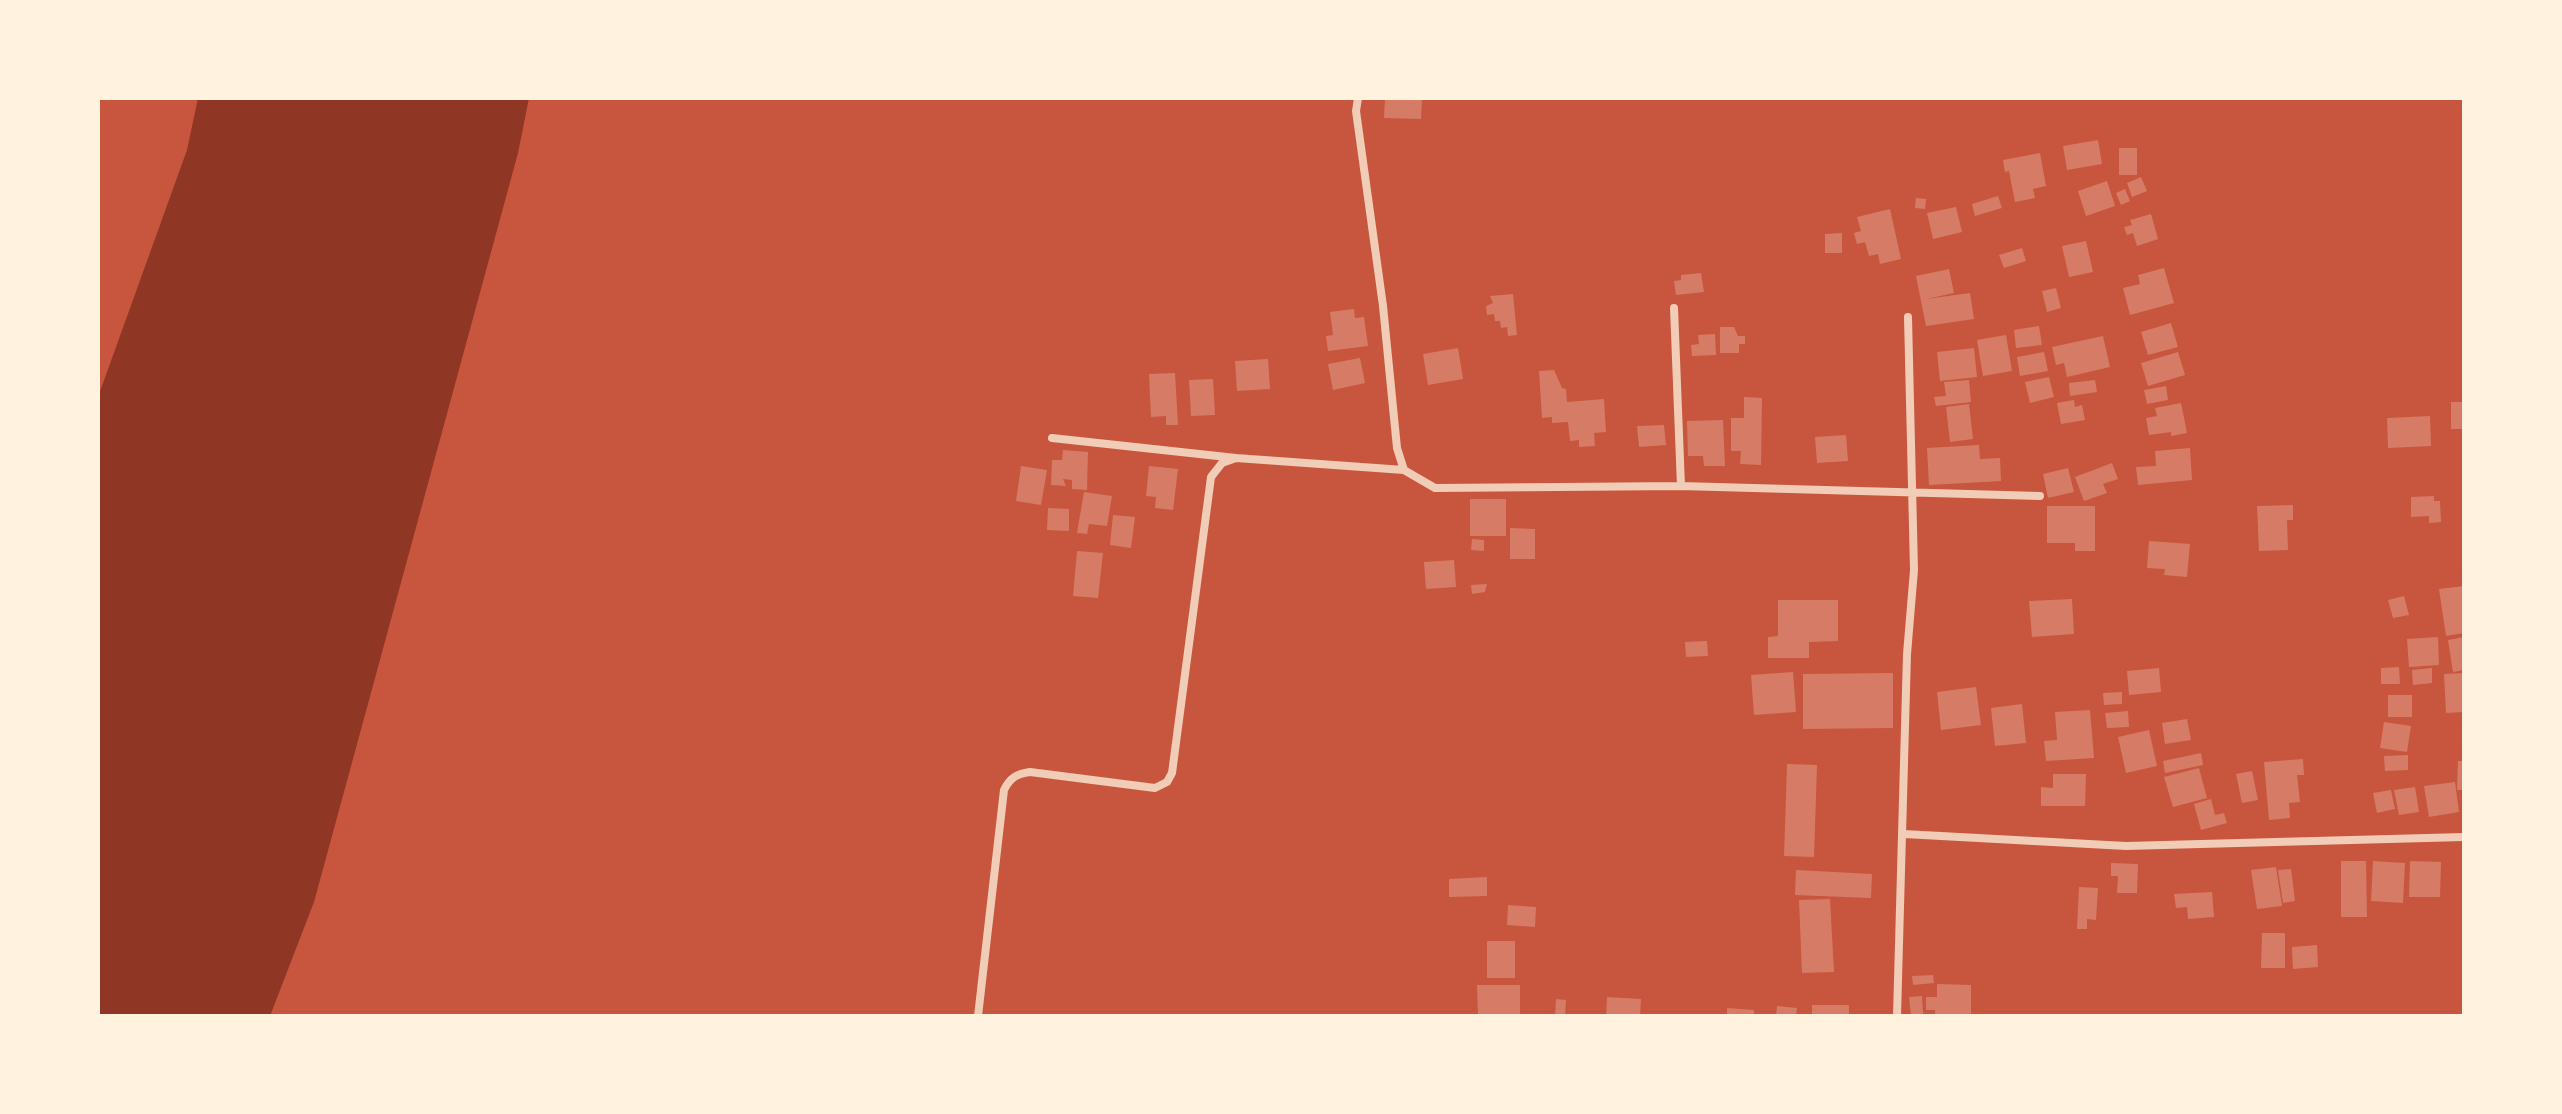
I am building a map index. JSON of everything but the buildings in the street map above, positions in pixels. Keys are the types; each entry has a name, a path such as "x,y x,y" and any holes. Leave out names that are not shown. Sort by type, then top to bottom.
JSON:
{"street":[{"path":"1358,98 1356,111 1383,306 1397,448 1404,470"},
{"path":"1674,308 1681,486"},
{"path":"1897,1016 1907,654 1914,570 1908,317"},
{"path":"1052,438 1236,458 1404,470 1435,488 1681,486 2040,496"},
{"path":"978,1016 1004,790 1008,782 1018,774 1030,772 1155,788 1167,782 1172,773 1211,477 1222,463 1236,458"},
{"path":"1904,834 2126,846 2464,837"}],"shaded area":[{"path":"198,98 529,98 518,153 314,902 270,1016 98,1016 98,397 187,150"}]}
